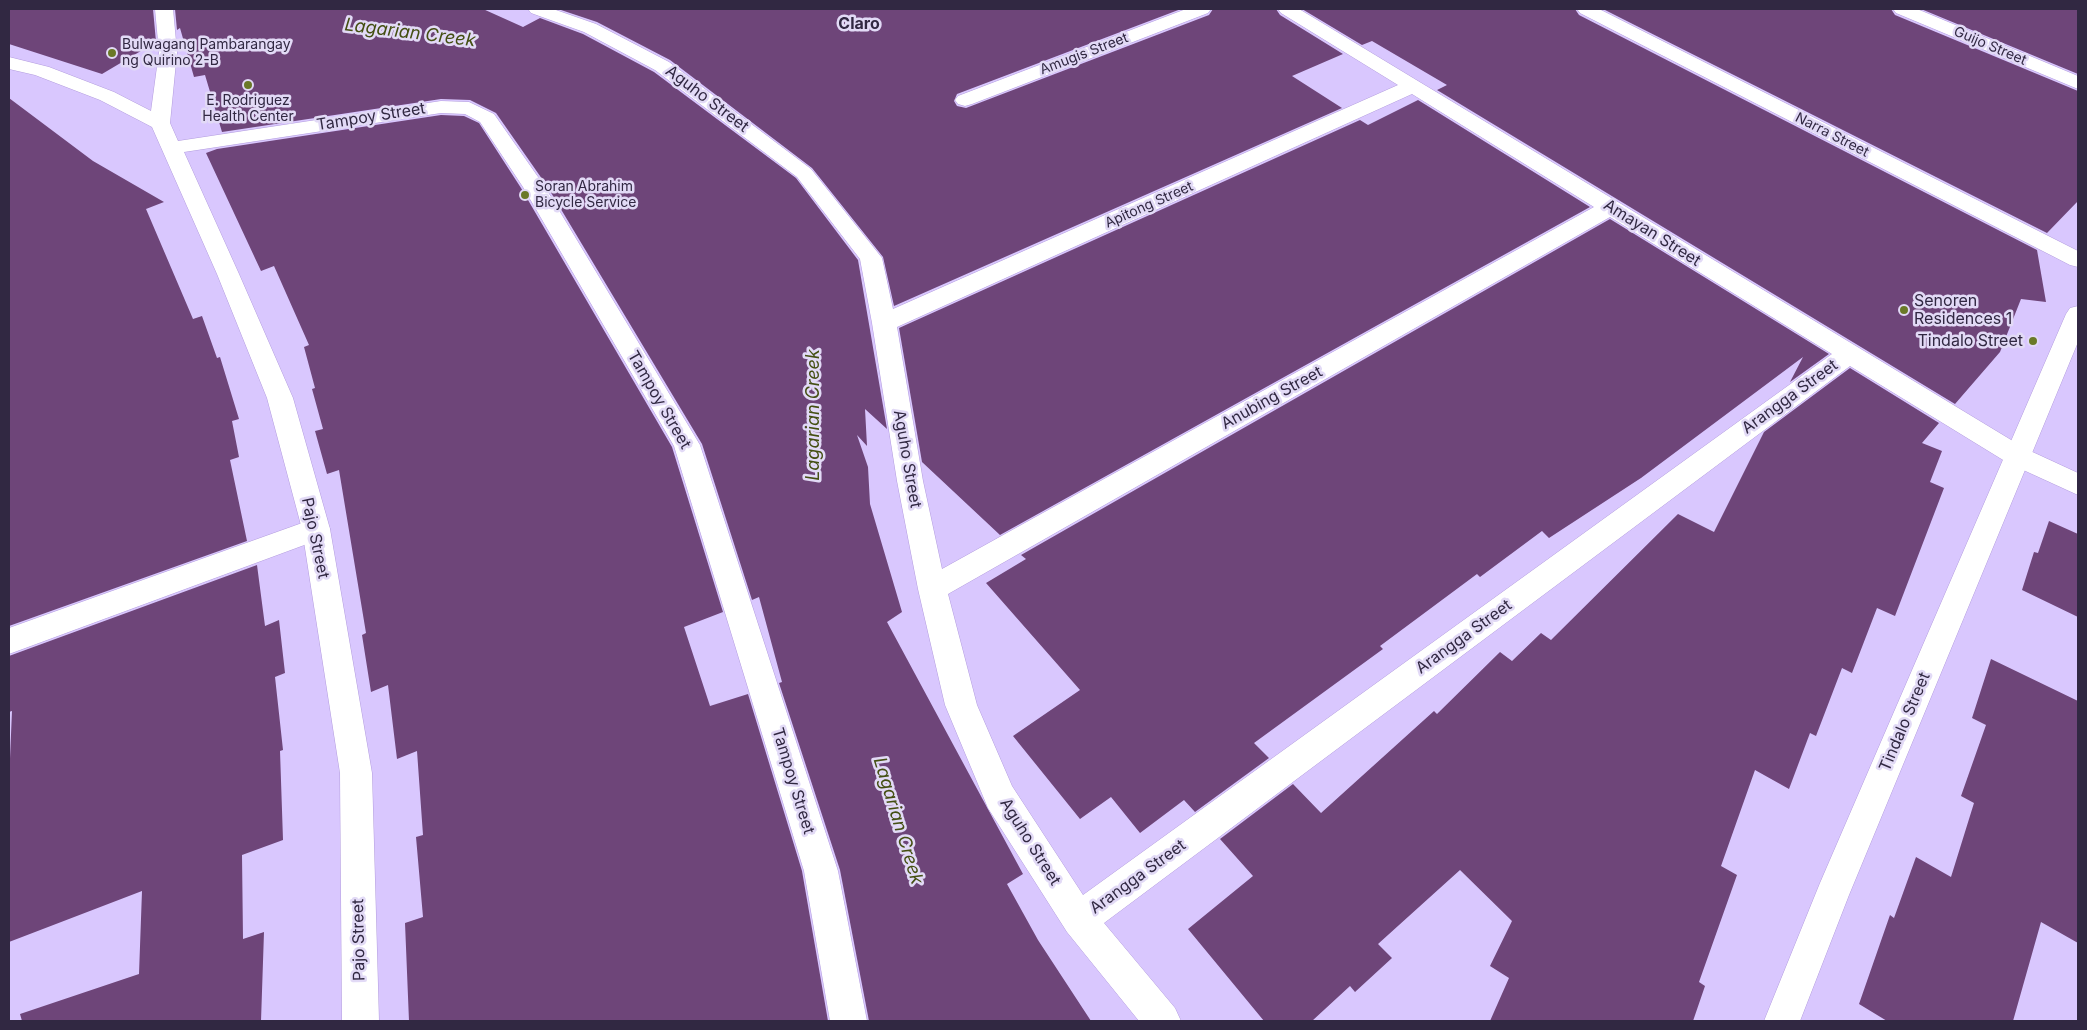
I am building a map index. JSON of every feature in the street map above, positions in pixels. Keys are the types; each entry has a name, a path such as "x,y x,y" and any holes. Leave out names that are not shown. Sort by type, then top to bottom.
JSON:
{"street":[{"name":"Pajo Street","path":"164,9 168,52 151,87 166,135 228,274 280,398 316,529 356,773 360,1021"},
{"name":"Aguho Street","path":"537,9 590,28 662,66 804,173 871,258 884,323 910,481 932,589 962,704 1000,797 1080,920 1162,1021"},
{"name":"Amugis Street","path":"965,100 1202,9"},
{"name":"Amayan Street","path":"1287,9 2017,456 2078,485"},
{"name":"Narra Street","path":"1586,9 2078,260"},
{"name":"Guijo Street","path":"1902,9 2078,83"},
{"path":"9,63 42,72 107,96 166,135"},
{"name":"Apitong Street","path":"884,323 1413,86"},
{"path":"107,96 121,97 151,87"},
{"name":"Tampoy Street","path":"166,135 441,107 469,108 487,118 534,187 687,445 821,871 849,1021"},
{"name":"Anubing Street","path":"932,589 1611,208"},
{"name":"Tindalo Street","path":"1782,1021 1832,895 2078,314"},
{"name":"Arangga Street","path":"1080,920 1849,354"},
{"path":"9,641 316,529"}],"building":[{"path":"9,9 153,9 156,42 102,74 9,44"},
{"path":"175,9 483,9 523,27 540,18 583,34 654,72 796,178 858,260 887,429 865,409 867,446 857,435 868,467 870,504 902,612 887,622 1023,874 1007,884 1038,940 1091,1021 869,1021 840,870 779,683 782,682 759,597 752,600 702,444 547,186 496,113 470,100 441,99 222,132 205,75 194,77 180,28 177,30"},
{"path":"558,9 1181,9 957,94 954,101 957,106 966,108 1209,15 1213,9 1276,9 1280,15 1343,54 1292,76 1342,108 894,306 883,257 812,168 670,60 597,22"},
{"path":"1302,9 1575,9 1579,15 2037,250 2046,302 2021,299 2000,352 1955,404 1437,90 1447,85 1372,41 1362,45"},
{"path":"1603,9 1891,9 1895,15 2078,91 2078,201 2047,233"},
{"path":"1921,9 2078,9 2078,74"},
{"path":"9,98 93,161 164,202 146,209 193,319 202,316 217,358 220,357 239,419 232,421 239,457 230,460 247,541 9,626"},
{"path":"1418,100 1590,207 1000,535 922,462 899,328 1360,120 1368,125"},
{"path":"441,115 464,116 479,123 521,188 672,447 723,612 684,627 710,706 748,694 802,871 828,1021 409,1021 405,923 423,917 416,837 423,835 417,751 397,759 388,685 371,692 362,635 366,633 339,470 327,474 315,431 323,429 312,389 315,388 304,347 309,345 274,266 261,271 206,153 217,149"},
{"path":"1610,219 1829,354 1790,382 1803,357 1641,478 1549,538 1542,531 1480,577 1477,574 1380,646 1383,649 1254,743 1269,758 1195,812 1184,800 1140,833 1111,797 1080,819 1013,736 1080,690 986,583 1026,559 1021,555"},
{"path":"1850,368 1939,423 1922,443 1942,451 1930,482 1944,488 1895,616 1877,608 1852,673 1842,668 1816,736 1810,733 1789,789 1755,770 1721,866 1737,875 1699,982 1705,986 1693,1021 1490,1021 1509,978 1490,966 1512,921 1460,870 1378,944 1392,958 1355,992 1350,986 1312,1021 1264,1021 1188,929 1253,876 1220,839 1293,784 1321,813 1434,711 1437,714 1500,652 1512,661 1541,633 1551,640 1678,514 1714,532 1764,432"},
{"path":"2049,521 2078,534 2078,617 2022,590 2034,552 2038,553"},
{"path":"257,565 265,626 279,620 285,673 275,677 283,750 280,751 283,840 242,855 243,939 264,932 261,1021 22,1021 20,1014 139,974 142,891 9,942 9,782 12,711 9,712 9,656"},
{"path":"1991,659 2078,701 2078,943 2041,922 2013,1021 1887,1021 1859,1004 1890,915 1894,918 1916,857 1951,877 1974,803 1961,796 1986,725 1972,718"}],"place":[{"name":"Bulwagang Pambarangay ng Quirino 2-B","path":"112,53"},
{"name":"E. Rodriguez Health Center","path":"248,85"},
{"name":"Soran Abrahim Bicycle Service","path":"525,195"},
{"name":"Senoren Residences 1","path":"1904,310"},
{"name":"Tindalo Street","path":"2033,341"}],"district":[{"name":"Claro","path":"859,24"}],"water label":[{"name":"Lagarian Creek","path":"410,33"},
{"name":"Lagarian Creek","path":"814,415"},
{"name":"Lagarian Creek","path":"898,821"}]}
